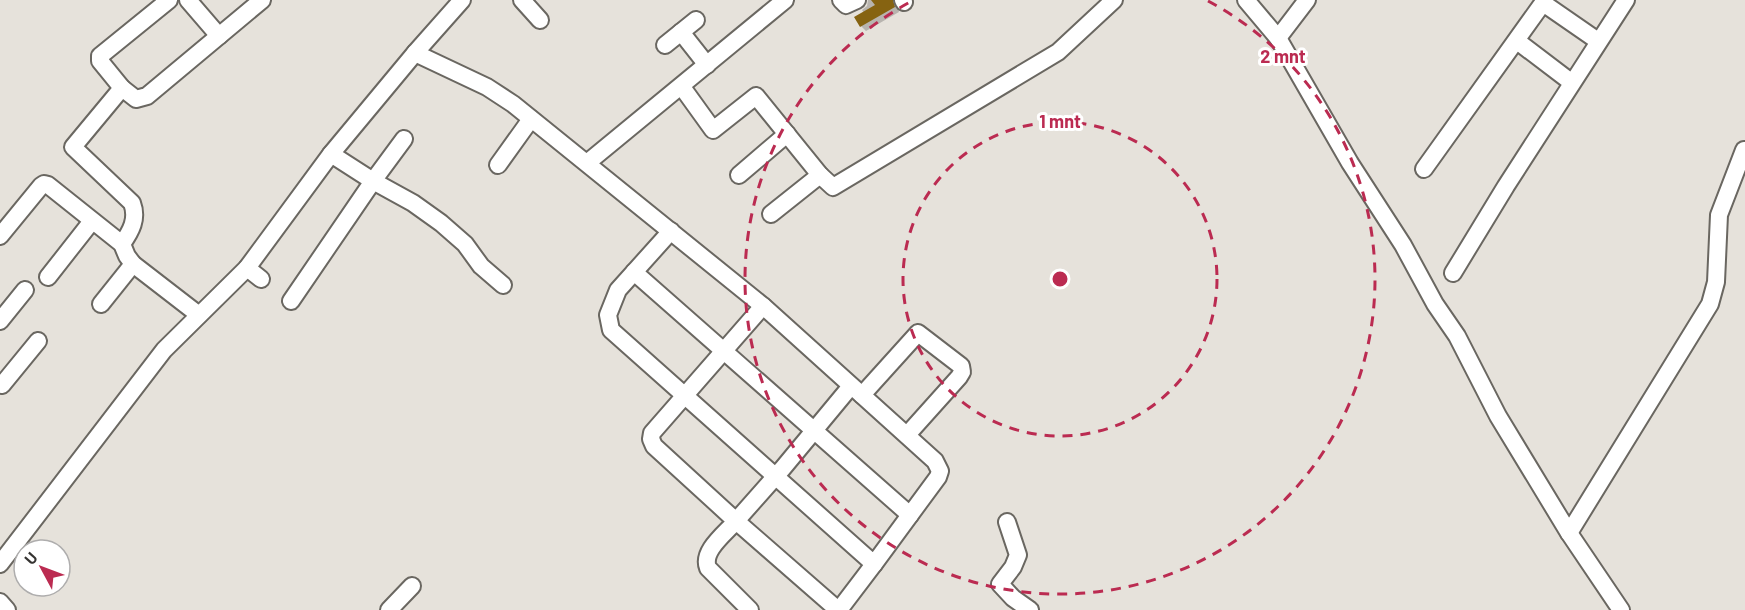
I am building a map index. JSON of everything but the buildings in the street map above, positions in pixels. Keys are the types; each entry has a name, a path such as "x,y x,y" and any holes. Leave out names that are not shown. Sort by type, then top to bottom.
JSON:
{"street":[{"path":"169,0 100,56 100,61 122,88 136,99 147,96 261,0"},
{"path":"188,0 219,36"},
{"path":"0,564 164,350 247,267 331,154 462,0"},
{"path":"522,0 540,20"},
{"path":"587,163 785,0"},
{"path":"841,0 846,5 857,0"},
{"path":"682,87 713,130 756,96 833,188 1058,52 1114,0"},
{"path":"1246,0 1278,38 1350,163 1403,245 1435,304 1457,336 1498,416 1569,533 1621,610"},
{"path":"1278,38 1307,0"},
{"path":"1454,273 1571,82 1626,0"},
{"path":"1424,169 1544,2 1598,41"},
{"path":"665,45 696,20"},
{"path":"681,32 707,65"},
{"path":"1517,41 1571,82"},
{"path":"415,53 487,87 513,104 763,306 935,461 940,471 938,477 839,610 736,521 654,446 651,439 652,433 763,306"},
{"path":"122,88 74,147 132,204 135,211 133,226 122,244"},
{"path":"498,165 531,119"},
{"path":"739,175 787,134"},
{"path":"291,301 404,139"},
{"path":"1569,533 1710,304 1716,282 1719,215 1744,150"},
{"path":"331,154 373,181 413,202 441,223 465,244 481,266 503,285"},
{"path":"771,214 820,175"},
{"path":"0,236 44,184 48,185 122,244 133,264 199,315"},
{"path":"48,277 92,221"},
{"path":"671,231 618,290 608,315 611,330 874,564"},
{"path":"100,304 133,264"},
{"path":"247,267 261,279"},
{"path":"634,272 910,515"},
{"path":"0,321 25,290"},
{"path":"750,610 708,568 706,564 708,553 815,432 918,333 961,366 962,372 907,435"},
{"path":"4,387 38,341"},
{"path":"1007,522 1018,555 1013,567 1000,584 1013,598 1030,610"},
{"path":"389,610 412,586"},
{"path":"0,602 7,610"}]}
